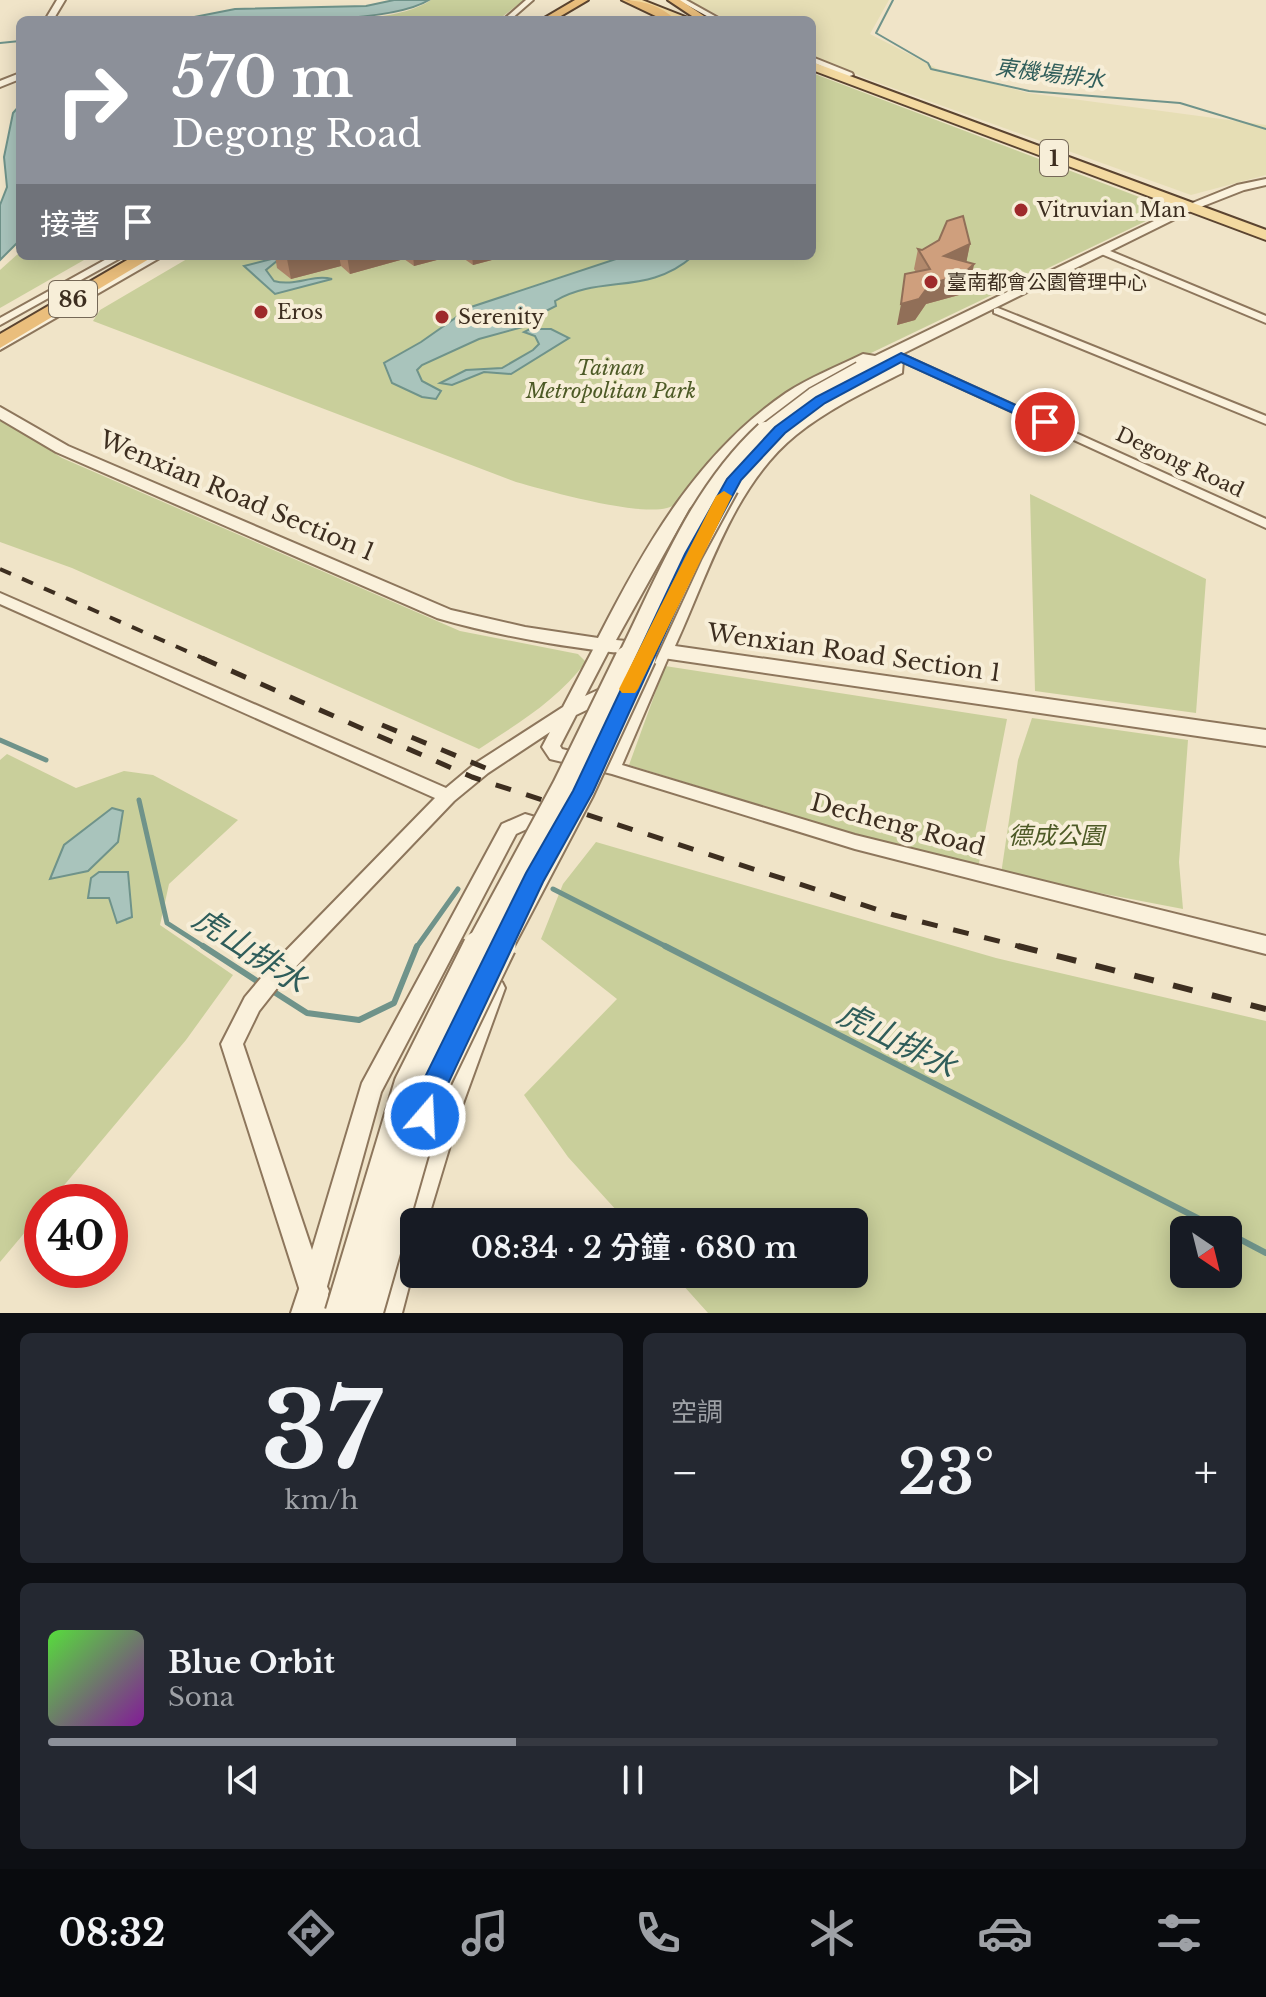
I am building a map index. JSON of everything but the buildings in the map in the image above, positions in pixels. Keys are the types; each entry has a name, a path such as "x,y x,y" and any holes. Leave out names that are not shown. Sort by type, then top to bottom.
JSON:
{"highway":[{"path":"544,16 575,0"},
{"path":"630,0 666,16"},
{"path":"673,0 698,16"},
{"path":"555,16 588,1"},
{"path":"562,16 588,1"},
{"path":"573,16 588,1"},
{"path":"540,16 551,3"},
{"name":"86","path":"0,333 124,260"},
{"name":"86","path":"0,344 146,260"}],"main road":[{"path":"630,0 676,16"},
{"path":"650,0 693,16"},
{"name":"1","path":"816,63 1266,235"},
{"name":"1","path":"816,64 1200,208 1266,229"}],"street":[{"path":"511,16 530,0"},
{"path":"681,0 711,16"},
{"path":"571,710 671,518 742,433 793,394 870,356 895,358 1241,187 1266,182"},
{"path":"1200,208 1266,189"},
{"path":"340,1313 409,1084 515,873 564,787 702,505 721,475 768,426 810,396 998,311 1108,253"},
{"path":"1108,253 1266,320"},
{"path":"0,322 112,260"},
{"path":"0,344 70,308 147,260"},
{"path":"998,311 1266,420"},
{"path":"612,768 734,503 761,461 786,436 823,409 897,370 895,358"},
{"name":"Degong Road","path":"895,358 1266,524"},
{"path":"368,1313 432,1089 534,879 582,792 717,508 735,479 780,430 865,372"},
{"name":"Wenxian Road Section 1","path":"0,412 62,449 444,614 498,629 603,646 659,661 1266,738"},
{"path":"0,598 448,796"},
{"path":"314,1306 232,1044 252,1004 278,972 448,796 482,768 571,710 659,661"},
{"name":"Decheng Road","path":"571,710 551,747 556,754 855,842 1266,945"},
{"path":"314,1306 370,1090 509,829 525,821 555,830 563,846 503,968 462,1070 422,1186 389,1313"}],"shaded area":[{"path":"688,0 889,0 870,34 938,69 1028,93 1266,125 1266,175 1191,195 865,78 816,57 816,16 720,16"}],"green space":[{"path":"431,0 524,0 503,16 384,16"},
{"name":"Tainan Metropolitan Park","path":"816,75 1171,209 796,389 758,415 723,445 679,502 653,510 592,501 516,482 93,321 100,310 185,260 816,260"},
{"path":"16,256 16,260 84,260 0,308 0,270"},
{"path":"0,419 62,458 460,631 578,654 586,662 550,699 479,749 72,568 0,542"},
{"path":"1030,494 1206,579 1196,713 1035,691"},
{"path":"665,666 1007,719 978,868 861,836 629,765"},
{"name":"德成公園","path":"1032,718 1188,740 1179,862 1183,909 1001,874 1018,760"},
{"path":"7,754 76,788 124,771 153,775 238,820 169,884 160,925 233,975 186,1040 65,1184 24,1184 24,1233 0,1262 0,760"},
{"path":"596,842 996,958 1266,1021 1266,1313 708,1313 686,1288 868,1288 868,1208 614,1208 568,1157 524,1095 617,999 541,939 563,884"}],"water":[{"path":"394,0 429,0 408,9 369,16 199,16 235,9 366,6"},
{"path":"16,110 16,244 0,260 0,205 7,187 4,157"},
{"path":"278,260 266,270 274,281 289,283 332,279 275,294 244,266"},
{"path":"613,260 687,260 659,276 642,281 572,293 555,301 556,306 538,315 541,322 479,339 422,365 417,370 422,381 441,391 436,399 422,397 392,383 384,363 471,307"},
{"path":"551,329 569,338 511,374 484,372 452,385 440,383 466,370 502,368 533,350 539,344 535,336 524,332"},
{"path":"112,808 123,811 118,842 88,871 50,879 64,845"},
{"path":"99,872 128,872 132,917 117,923 109,898 88,898 91,878"}],"waterway":[{"name":"東機場排水","path":"893,0 876,33 928,63 931,69 1029,91 1180,103 1266,129"},
{"path":"0,43 16,41"},
{"name":"虎山排水","path":"0,740 46,760"},
{"name":"虎山排水","path":"139,800 167,923 206,948"},
{"name":"虎山排水","path":"416,947 458,889"},
{"name":"虎山排水","path":"553,889 669,948"},
{"name":"虎山排水","path":"203,946 260,983"},
{"name":"虎山排水","path":"665,946 1194,1216"},
{"name":"虎山排水","path":"271,990 307,1013 359,1020 394,1003 416,947"},
{"name":"虎山排水","path":"1242,1240 1266,1253"}],"railway":[{"path":"0,569 207,660"},
{"path":"202,658 472,777 894,915 1018,946"},
{"path":"382,725 500,774"},
{"path":"1018,946 1026,948"},
{"path":"1018,946 1266,1009"}],"slow traffic":[{"path":"629,689 724,496"}],"place":[{"name":"Vitruvian Man","path":"1021,210"},
{"name":"臺南都會公園管理中心","path":"931,282"},
{"name":"Eros","path":"261,312"},
{"name":"Serenity","path":"442,317"}],"route":[{"path":"425,1116 432,1089 534,879 582,792 693,554 735,479 758,452 780,430 820,400 901,357 1045,422"}]}
